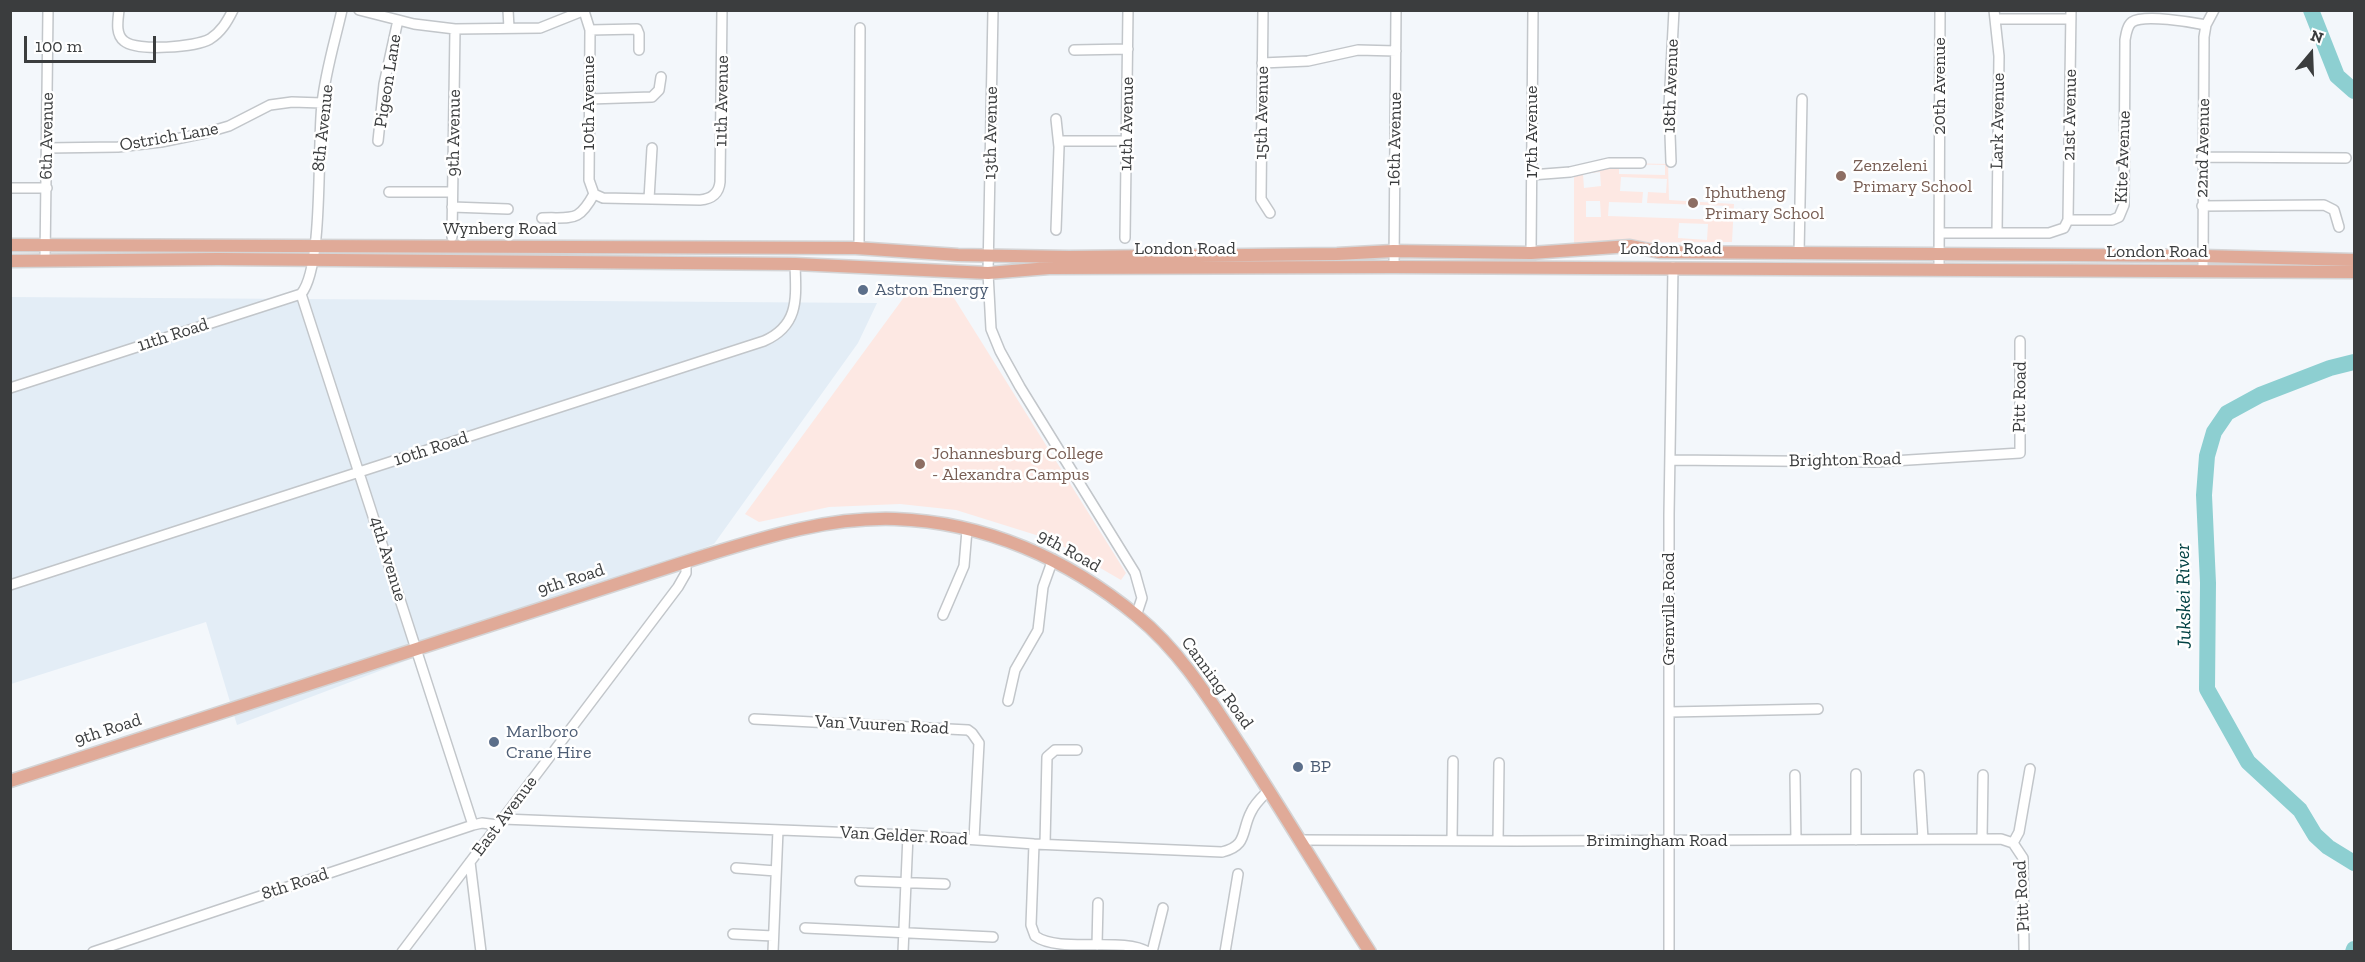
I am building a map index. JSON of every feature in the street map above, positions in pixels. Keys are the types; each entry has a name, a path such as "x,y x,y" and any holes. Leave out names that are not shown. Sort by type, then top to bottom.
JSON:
{"main road":[{"name":"Wynberg Road","path":"10,245 859,248 989,256"},
{"name":"London Road","path":"989,256 1306,254 1394,251 1531,253 1630,246 1660,252 2203,256 2355,260"},
{"name":"Wynberg Road","path":"10,261 314,260 795,264 988,273"},
{"name":"London Road","path":"988,273 1049,268 1394,267 1939,268 2355,272"},
{"name":"9th Road","path":"10,781 686,561 772,535 840,522 895,519 941,524 1031,548 1085,578 1136,616"},
{"name":"Canning Road","path":"1136,616 1166,643 1192,674 1269,790 1370,951"}],"street":[{"name":"6th Avenue","path":"45,261 48,10"},
{"path":"119,10 118,30 125,42 133,46 173,47 201,43 212,38 227,23 233,10"},
{"name":"8th Avenue","path":"314,260 322,103 342,10"},
{"path":"359,10 398,20 455,29 546,26 584,11"},
{"path":"508,10 509,28"},
{"name":"11th Avenue","path":"649,199 704,200 717,192 720,182 722,10"},
{"name":"13th Avenue","path":"988,273 993,10"},
{"name":"14th Avenue","path":"1125,238 1128,10"},
{"name":"15th Avenue","path":"1263,10 1261,199 1270,213"},
{"name":"16th Avenue","path":"1394,267 1396,10"},
{"name":"17th Avenue","path":"1531,253 1533,10"},
{"name":"18th Avenue","path":"1671,162 1669,106 1674,10"},
{"name":"20th Avenue","path":"1939,268 1940,10"},
{"path":"2206,25 2214,10"},
{"name":"10th Avenue","path":"584,11 590,30 589,180 594,194"},
{"path":"1994,15 2071,15"},
{"name":"Lark Avenue","path":"1994,15 1999,56 1997,233"},
{"name":"21st Avenue","path":"2068,220 2071,15"},
{"name":"Kite Avenue","path":"1939,232 2053,232 2064,228 2068,220 2112,220 2119,217 2122,210 2125,40 2129,25 2144,19 2187,21 2206,25"},
{"name":"Pigeon Lane","path":"378,141 384,84 398,20"},
{"name":"22nd Avenue","path":"2203,271 2202,157 2206,25"},
{"path":"859,248 860,28"},
{"name":"9th Avenue","path":"452,237 455,29"},
{"path":"590,30 637,29 639,50"},
{"path":"1074,50 1128,49"},
{"path":"1262,63 1308,61 1358,50 1396,51"},
{"path":"589,99 654,96 659,90 661,77"},
{"path":"1799,254 1802,99"},
{"name":"Ostrich Lane","path":"47,148 118,147 161,142 229,126 270,105 292,102 322,103"},
{"path":"1056,119 1059,141 1056,230"},
{"path":"1059,141 1126,141"},
{"path":"542,218 577,216 585,209 594,194 603,198 649,199 652,148"},
{"path":"2202,157 2346,158"},
{"path":"1531,175 1570,172 1609,163 1641,163"},
{"path":"10,188 47,188"},
{"path":"389,192 452,192"},
{"path":"2202,206 2319,205 2334,210 2339,227"},
{"path":"452,207 508,209"},
{"path":"301,294 306,288 314,260"},
{"name":"10th Road","path":"10,585 772,337 784,327 793,313 796,292 795,264"},
{"name":"Grenville Road","path":"1669,951 1670,460 1673,267"},
{"path":"988,273 989,317 1000,351 1135,573 1142,598 1136,616"},
{"name":"11th Road","path":"10,388 301,294"},
{"name":"4th Avenue","path":"301,294 473,825"},
{"name":"Pitt Road","path":"2020,341 2020,453"},
{"name":"Brighton Road","path":"1670,460 1876,462 2020,453"},
{"path":"943,615 964,566 967,530"},
{"path":"1008,701 1015,670 1038,630 1043,586 1053,559"},
{"name":"East Avenue","path":"402,951 678,587 686,573 686,561"},
{"path":"1670,712 1818,709"},
{"name":"Van Vuuren Road","path":"754,719 968,730 979,743 974,839"},
{"path":"1045,844 1047,757 1055,750 1077,750"},
{"path":"1452,840 1453,761"},
{"path":"1498,841 1499,763"},
{"path":"2013,843 2020,826 2030,769"},
{"path":"1856,774 1856,840"},
{"path":"1795,775 1796,840"},
{"path":"1919,775 1923,839"},
{"path":"1982,839 1983,775"},
{"name":"Van Gelder Road","path":"500,822 908,835 1034,844 1226,851 1240,843 1251,810 1269,790"},
{"name":"8th Road","path":"93,951 473,825 500,822"},
{"path":"773,951 778,830"},
{"path":"903,951 908,835"},
{"name":"Brimingham Road","path":"1300,840 2001,839 2013,843"},
{"name":"Pitt Road","path":"2013,843 2018,848 2024,863 2024,951"},
{"path":"1034,844 1031,925 1035,936 1051,943 1140,948 1150,951 1163,908"},
{"path":"470,862 480,951"},
{"path":"736,868 776,871"},
{"path":"1225,951 1238,874"},
{"path":"860,881 945,884"},
{"path":"1097,945 1098,903"},
{"path":"805,928 993,936"},
{"path":"733,934 773,936"}],"shaded area":[{"name":"Iphutheng Primary School","path":"1619,163 1668,164 1669,200 1734,204 1732,242 1574,243 1574,173","holes":["1619,164 1665,165 1665,175 1619,174","1600,172 1601,186 1584,188 1583,174","1621,177 1667,179 1666,193 1648,192 1647,203 1729,206 1729,217 1724,217 1724,220 1608,216 1609,202 1642,203 1643,192 1620,191","1586,201 1600,201 1601,217 1586,217","1679,223 1708,224 1707,240 1678,238"]},
{"name":"Johannesburg College - Alexandra Campus","path":"910,289 949,290 1126,573 1121,580 1052,540 956,510 900,504 829,507 759,522 745,514"},
{"path":"11,297 877,303 858,343 714,544 237,725 206,622 11,684"}],"waterway":[{"name":"Jukskei River","path":"2311,10 2337,76 2354,91"},
{"name":"Jukskei River","path":"2354,362 2330,368 2260,395 2227,413 2214,432 2207,456 2204,495 2208,583 2207,689 2248,762 2300,810 2315,835 2328,847 2354,863"}],"place":[{"name":"Zenzeleni Primary School","path":"1841,176"},
{"name":"Iphutheng Primary School","path":"1693,203"},
{"name":"Astron Energy","path":"863,290"},
{"name":"Johannesburg College - Alexandra Campus","path":"920,464"},
{"name":"Marlboro Crane Hire","path":"494,742"},
{"name":"BP","path":"1298,767"}]}
